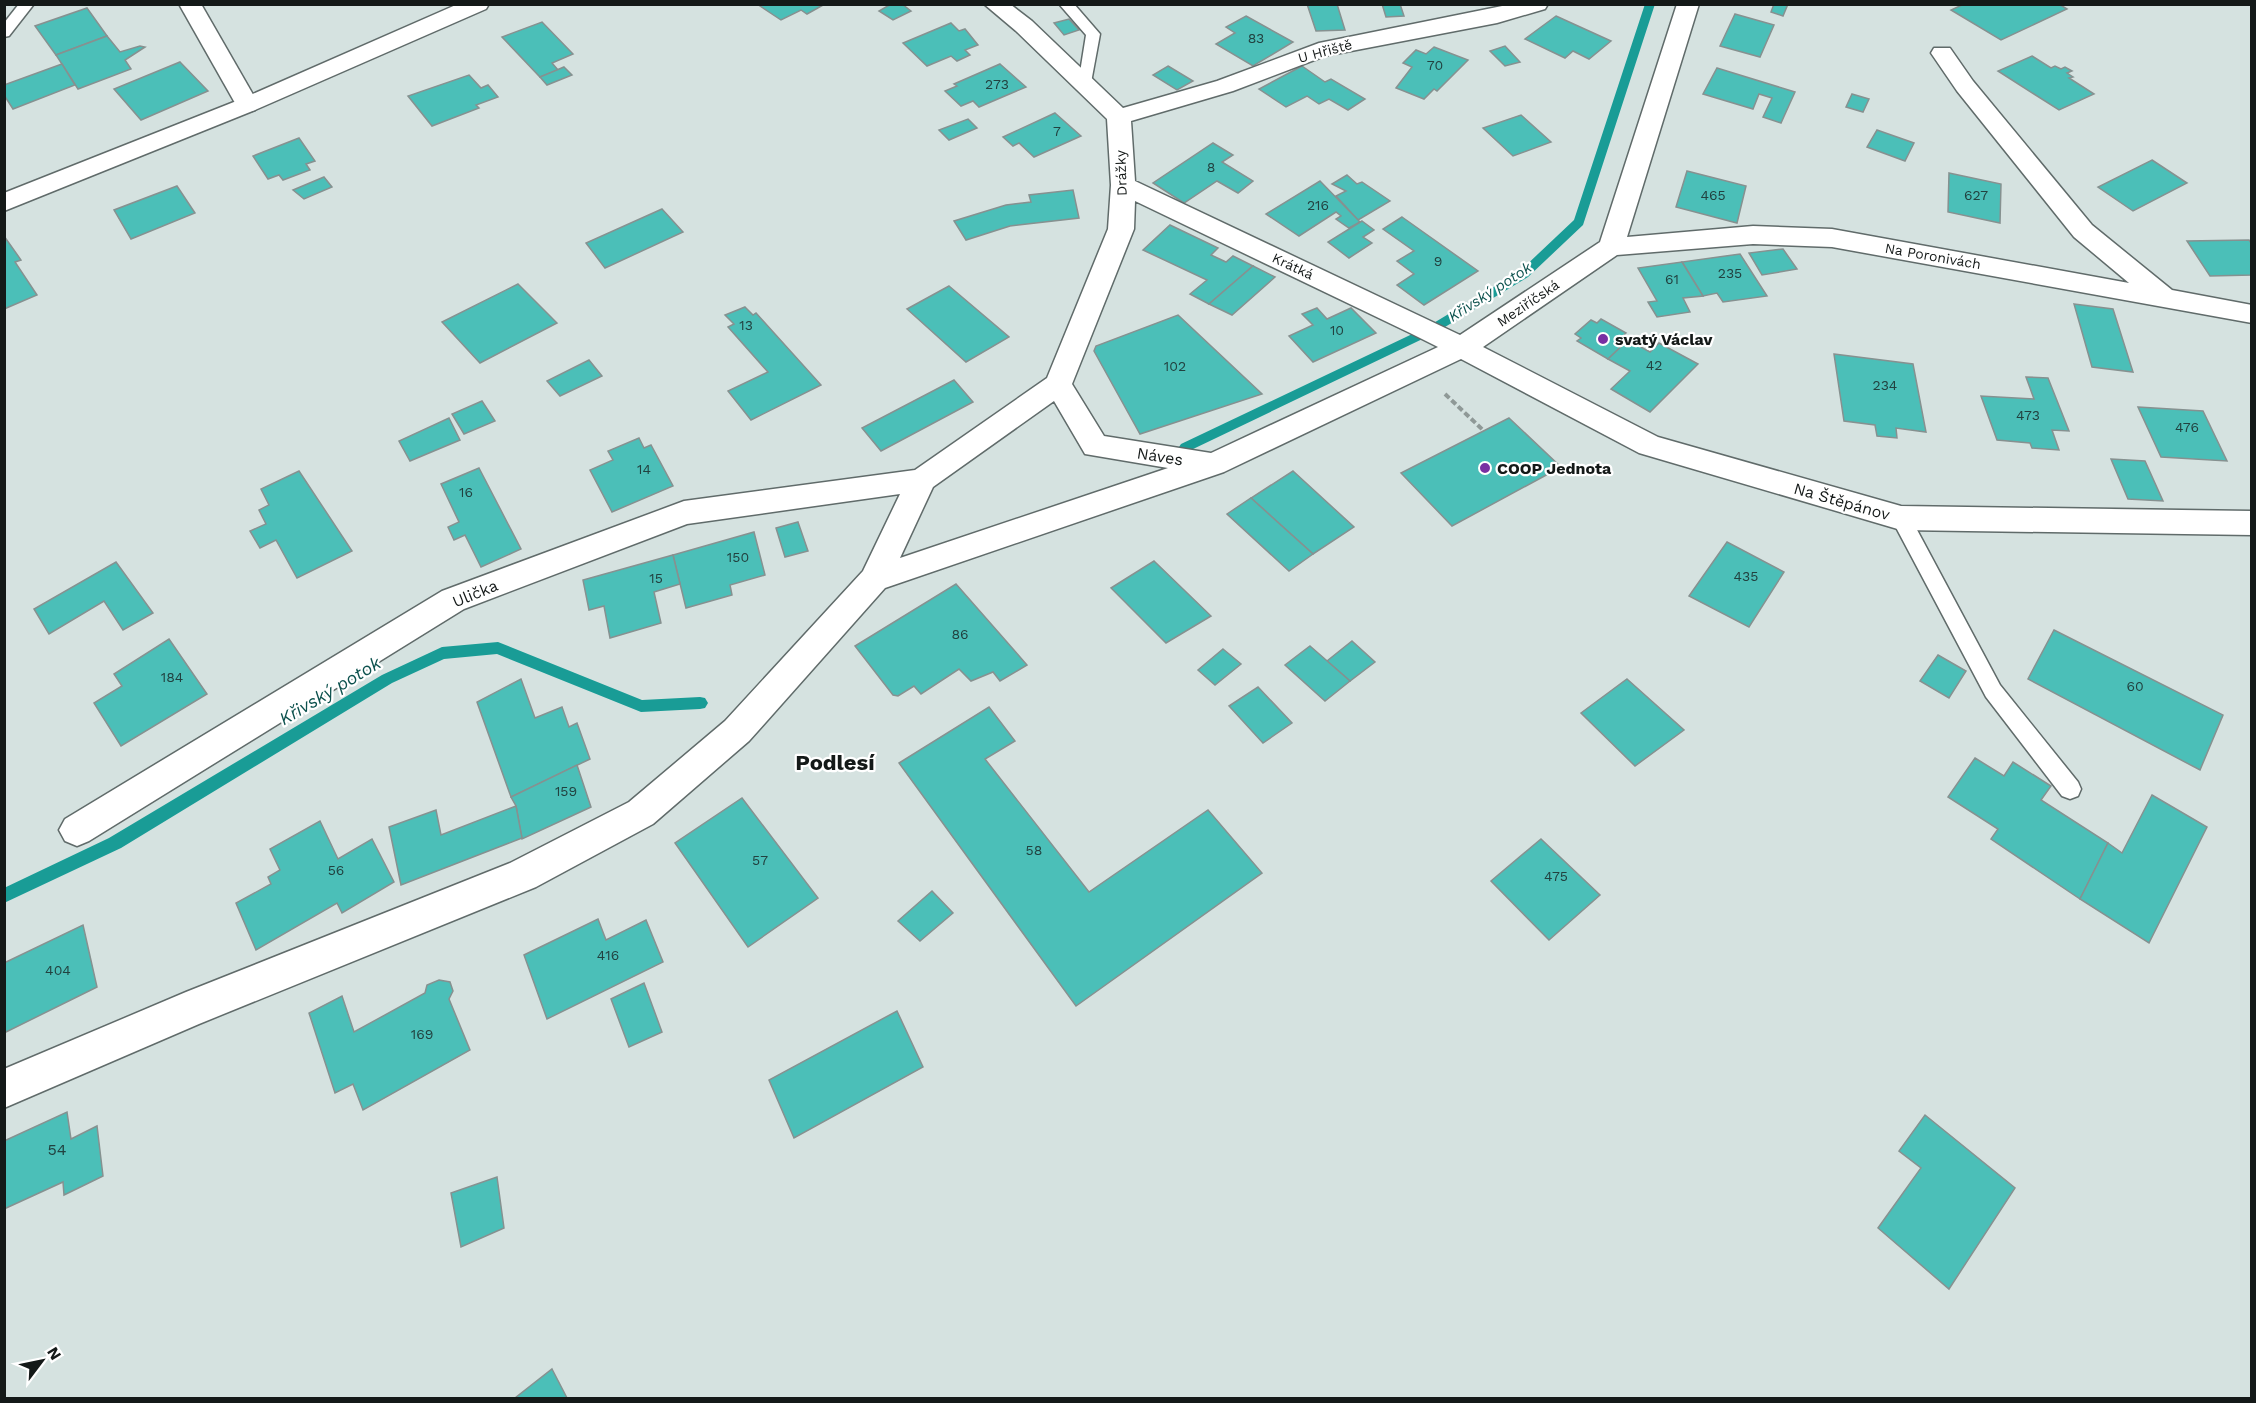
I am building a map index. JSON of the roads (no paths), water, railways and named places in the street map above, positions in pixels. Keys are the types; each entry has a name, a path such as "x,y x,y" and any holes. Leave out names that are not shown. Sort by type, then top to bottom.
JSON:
{"street":[{"path":"189,4 247,105"},
{"path":"4,203 247,105 478,4"},
{"path":"995,4 1024,26 1119,117"},
{"name":"U Hřiště","path":"1119,117 1225,86 1319,50 1497,16 1536,4"},
{"path":"1611,247 1688,4"},
{"path":"1942,53 1965,86 2083,231 2165,299"},
{"name":"Drážky","path":"1058,384 1121,229 1123,185 1119,117"},
{"name":"Krátká","path":"1123,185 1441,337"},
{"name":"Na Poronivách","path":"1611,247 1753,235 1832,238 2252,314"},
{"name":"Meziříčská","path":"1214,464 1441,337 1611,247"},
{"name":"Na Štěpánov","path":"1441,337 1649,445 1901,518 2252,524"},
{"path":"4,1089 186,1011 523,875 642,813 737,731 874,579 922,480 1058,384"},
{"name":"Náves","path":"1058,384 1095,446 1214,464"},
{"name":"Náves","path":"874,579 1214,464"},
{"name":"Ulička","path":"77,830 453,600 684,513 922,480"}],"lane":[{"path":"1066,4 1093,34 1085,85"},
{"path":"4,33 16,10"},
{"path":"1901,518 1993,691 2070,789"}],"waterway":[{"name":"Křivský potok","path":"1186,447 1431,330 1524,274 1579,222 1650,4"},
{"name":"Křivský potok","path":"4,896 115,843 387,679 442,653 498,648 641,706 700,703"}],"place":[{"name":"svatý Václav","path":"1603,339"},
{"name":"COOP Jednota","path":"1485,468"}],"district":[{"name":"Podlesí","path":"835,762"}]}
